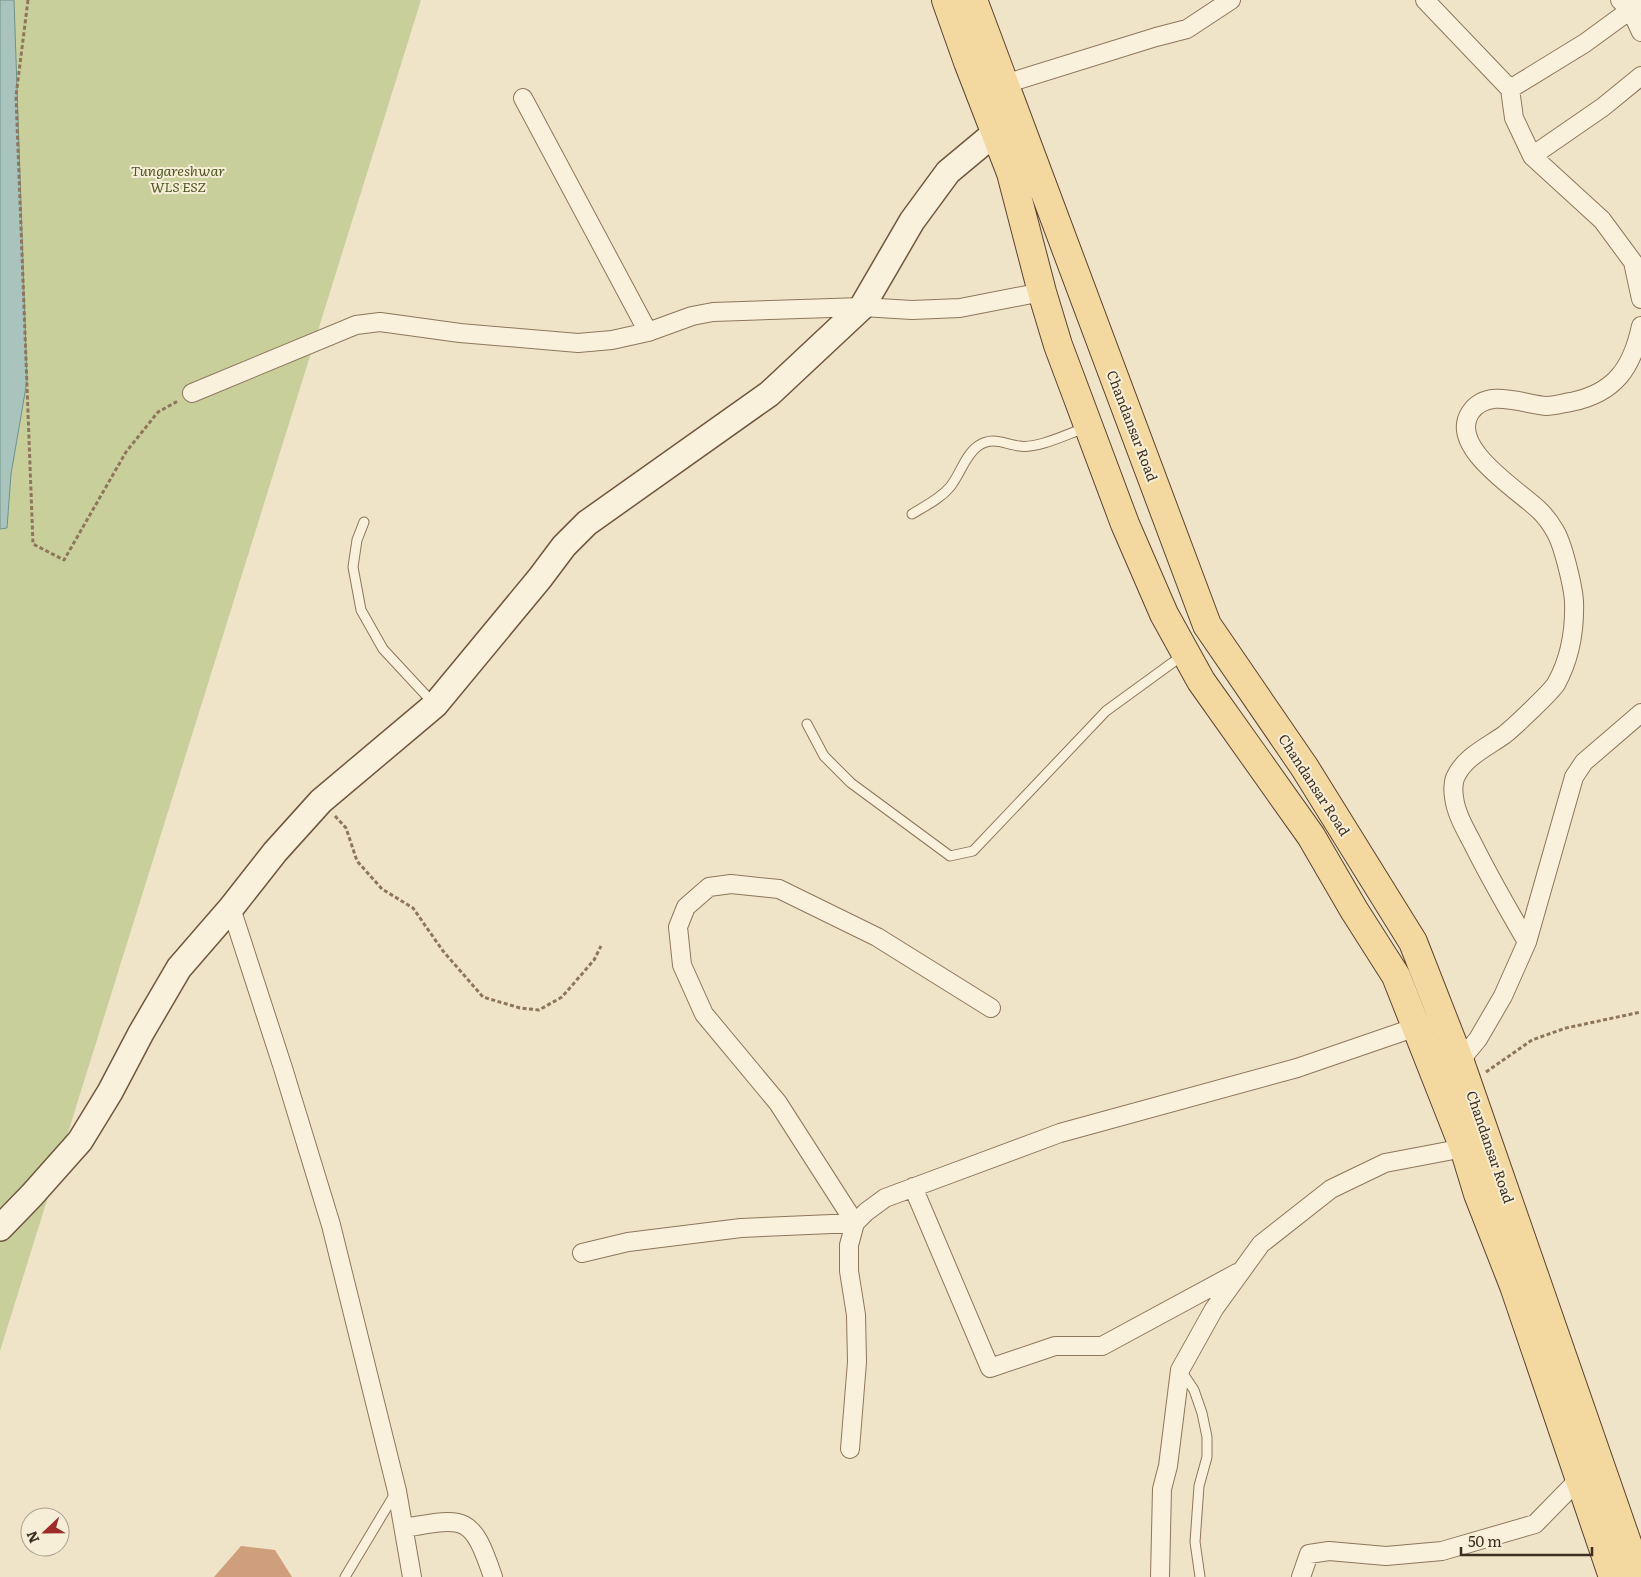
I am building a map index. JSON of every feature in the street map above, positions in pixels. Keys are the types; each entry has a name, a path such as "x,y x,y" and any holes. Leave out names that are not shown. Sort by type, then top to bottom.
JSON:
{"main road":[{"path":"946,0 992,88 1006,125 1011,174 1042,292 1058,345 1125,524 1164,614 1201,681 1311,836 1354,910 1396,976 1464,1148 1478,1194 1514,1286 1613,1577"},
{"path":"973,0 992,88"},
{"name":"Chandansar Road","path":"1006,125 1207,625 1305,768 1413,942 1464,1074 1639,1577"}],"street":[{"path":"992,88 1186,29 1231,0"},
{"path":"1425,0 1510,88 1514,118 1532,156 1602,220 1633,262 1641,299"},
{"path":"1510,88 1585,43 1630,4 1641,32"},
{"path":"1532,156 1603,107 1641,76"},
{"path":"523,98 648,332"},
{"path":"0,1228 32,1196 80,1141 110,1092 141,1033 179,968 231,908 275,852 321,801 435,705 540,578 564,546 587,523 769,394 862,307 912,221 948,172 1006,125"},
{"path":"192,393 356,325 380,322 460,333 578,343 612,340 648,332 692,316 713,312 862,307 912,310 960,308 1042,292"},
{"path":"1527,942 1462,824 1454,798 1454,778 1465,762 1507,732 1555,686 1570,650 1574,601 1556,532 1540,511 1510,487 1479,458 1468,436 1467,424 1470,414 1474,409 1479,404 1490,400 1501,398 1548,406 1590,398 1615,382 1636,350 1641,326"},
{"path":"1438,1082 1464,1074 1478,1039 1503,996 1527,942 1574,777 1584,762 1641,713"},
{"path":"855,1224 778,1102 704,1014 682,966 678,927 686,907 709,887 731,884 780,889 877,937 991,1008"},
{"path":"231,908 283,1068 330,1225 397,1491 412,1577"},
{"path":"850,1449 857,1362 856,1315 849,1271 849,1245 855,1224 866,1212 885,1198 1060,1133 1298,1068 1443,1017"},
{"path":"1160,1577 1162,1489 1168,1466 1180,1370 1214,1309 1261,1244 1331,1189 1385,1163 1464,1148"},
{"path":"913,1188 990,1368 1055,1346 1102,1346 1242,1270"},
{"path":"582,1253 628,1242 741,1228 855,1224"},
{"path":"1301,1577 1309,1554 1329,1551 1386,1556 1442,1551 1535,1524 1580,1478"},
{"path":"404,1528 432,1523 456,1522 471,1528 482,1546 493,1577"}],"lane":[{"path":"912,514 938,497 949,487 977,447 987,442 1003,441 1020,446 1038,445 1088,426"},
{"path":"364,522 357,540 353,567 361,610 383,649 435,705"},
{"path":"807,724 824,756 852,783 950,856 962,854 973,851 1106,711 1185,653"},
{"path":"1180,1370 1194,1390 1207,1436 1207,1457 1199,1486 1195,1542 1200,1577"},
{"path":"345,1577 397,1491"}],"path":[{"path":"28,0 16,96 33,544 64,560 126,452 158,412 192,393"},
{"path":"321,801 346,828 357,861 382,889 413,908 444,950 483,997 520,1008 540,1010 562,997 594,960 601,946"},
{"path":"1464,1074 1493,1066 1532,1040 1566,1028 1641,1012"}],"green space":[{"name":"Tungareshwar WLS ESZ","path":"0,0 421,0 0,1351"}],"water":[{"path":"0,0 14,0 27,381 11,474 7,528 0,529"}],"building":[{"path":"241,1546 275,1550 292,1577 214,1577"}]}
